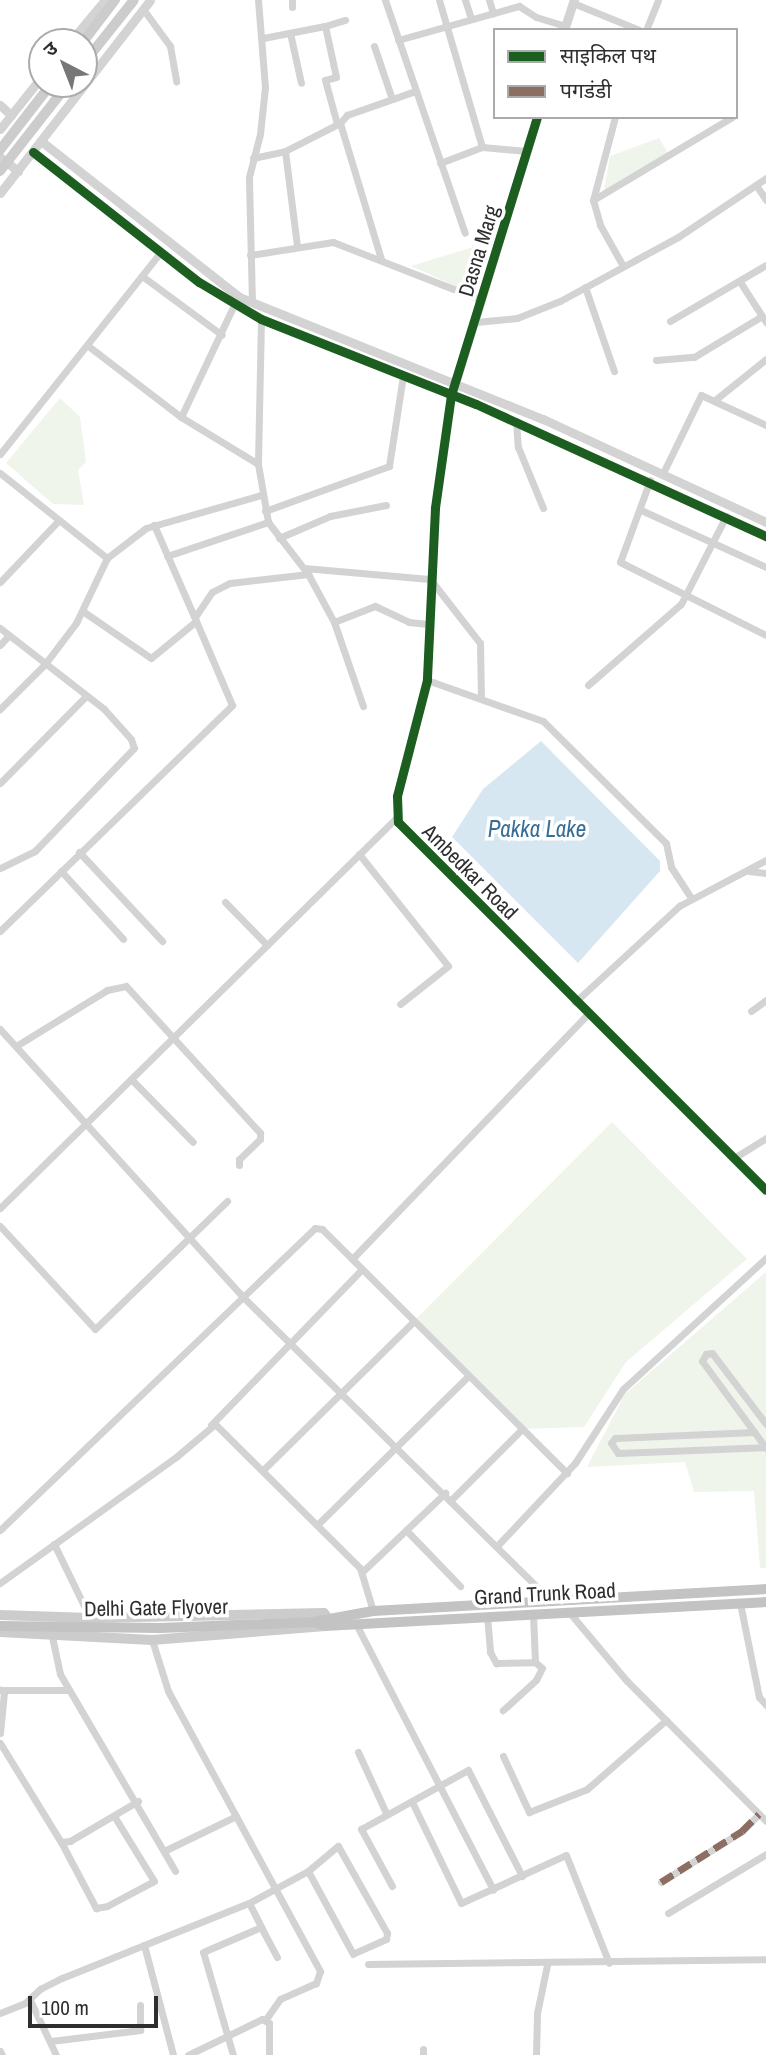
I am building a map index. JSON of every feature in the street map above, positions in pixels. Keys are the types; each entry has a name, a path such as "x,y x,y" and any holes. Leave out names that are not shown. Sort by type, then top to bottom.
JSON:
{"highway":[{"name":"Grand Trunk Road","path":"326,1622 373,1612 537,1600 766,1589"},
{"name":"Grand Trunk Road","path":"326,1622 356,1624 766,1602"},
{"name":"Delhi Gate Flyover","path":"0,1626 160,1628 326,1622"}],"main road":[{"path":"94,28 115,0"},
{"path":"98,45 134,0"},
{"path":"0,150 40,98"},
{"path":"0,171 57,98"},
{"path":"0,1615 90,1618 324,1612 326,1622 152,1640 0,1632"}],"street":[{"path":"81,28 105,0"},
{"path":"0,193 150,0"},
{"path":"252,303 250,255 253,158 263,121 263,38 258,0"},
{"path":"385,0 465,233"},
{"path":"439,0 482,146"},
{"path":"465,0 471,19"},
{"path":"489,0 493,13"},
{"path":"647,28 658,0"},
{"path":"398,40 522,3 536,18 564,28 573,2 634,28"},
{"path":"143,9 170,46 177,81"},
{"path":"263,38 345,20"},
{"path":"325,26 336,77 325,80 381,259"},
{"path":"289,33 301,83"},
{"path":"374,46 392,99"},
{"path":"253,158 285,151 338,123 347,115 415,92"},
{"path":"1,125 28,94"},
{"path":"33,98 59,118"},
{"path":"0,105 11,115"},
{"name":"Dasna Marg","path":"453,390 536,119"},
{"path":"614,119 593,200 600,225 623,267"},
{"path":"593,200 730,119"},
{"path":"41,141 216,282 252,303 453,390 663,472 766,522"},
{"path":"440,163 482,146 527,151"},
{"path":"285,151 297,246"},
{"path":"33,152 160,253 261,319 403,376 453,390 516,421 650,479 766,536"},
{"path":"0,158 18,171"},
{"path":"476,321 517,318 585,287 678,237 766,178"},
{"path":"756,186 766,200"},
{"path":"250,255 333,242 482,300"},
{"path":"0,454 160,253"},
{"path":"670,321 766,265"},
{"path":"142,276 222,335"},
{"path":"656,360 694,357 764,319 740,282"},
{"path":"585,287 614,371"},
{"path":"181,417 222,335 234,303"},
{"path":"261,319 258,464 265,511 268,522 306,571 334,622 363,706"},
{"path":"87,345 181,417 258,464"},
{"path":"715,400 766,359"},
{"path":"265,511 389,466 403,376"},
{"name":"Ambedkar Road","path":"453,390 430,579 427,680 397,796 397,817 405,832 766,1190"},
{"path":"663,472 697,398 705,395 766,425"},
{"path":"516,421 518,447 543,508"},
{"path":"0,473 107,558"},
{"path":"650,479 620,562 766,635"},
{"path":"0,709 46,664 84,612 107,558 132,536 154,526 261,495"},
{"path":"279,538 330,516 387,505"},
{"path":"640,510 766,567"},
{"path":"588,685 687,596 726,516"},
{"path":"0,582 58,521"},
{"path":"167,556 268,522"},
{"path":"0,931 232,705 154,526"},
{"path":"84,612 151,658 196,619 212,592 230,583 306,571 430,579 480,643 481,698"},
{"path":"334,622 375,606 409,622 428,624"},
{"path":"0,628 86,696 125,732 132,753 35,851 0,867"},
{"path":"0,645 9,635"},
{"path":"427,680 533,716 561,737 666,843 671,867 691,898"},
{"path":"0,783 86,696"},
{"path":"0,1208 397,817"},
{"path":"79,852 162,941"},
{"path":"359,853 447,966 400,1004"},
{"path":"575,1002 691,898 766,860"},
{"path":"61,871 123,939"},
{"path":"748,871 766,873"},
{"path":"225,902 267,945"},
{"path":"16,1046 120,985 126,986 260,1133 260,1139 239,1159 239,1165"},
{"path":"751,1011 766,1000"},
{"path":"352,1259 587,1014"},
{"path":"0,1029 242,1297 397,1445 537,1587 540,1596 537,1600"},
{"path":"131,1079 193,1142"},
{"path":"734,1158 766,1138"},
{"path":"0,1226 95,1329 227,1201"},
{"path":"0,1531 315,1228 352,1259 567,1474"},
{"path":"497,1546 567,1474 623,1388 766,1258"},
{"path":"0,1583 176,1457 210,1426 362,1269"},
{"path":"263,1471 413,1322"},
{"path":"766,1424 712,1353 702,1361 766,1447"},
{"path":"317,1525 468,1376"},
{"path":"210,1426 219,1425 362,1572 373,1612"},
{"path":"451,1500 522,1429"},
{"path":"754,1433 615,1438 611,1443 618,1453 766,1447"},
{"path":"362,1572 444,1493"},
{"path":"406,1530 460,1586"},
{"path":"54,1545 90,1618"},
{"path":"740,1603 759,1697 766,1705"},
{"path":"569,1612 587,1639 766,1821"},
{"path":"533,1614 535,1662"},
{"path":"51,1616 51,1636 57,1667 138,1801 175,1871"},
{"path":"487,1616 490,1652 496,1663 535,1662 542,1668 540,1674 503,1710"},
{"path":"356,1624 493,1890"},
{"path":"152,1640 168,1691 321,1975 316,1983 280,1999 266,2019 188,2055"},
{"path":"0,1690 69,1690"},
{"path":"0,1690 5,1692 0,1732"},
{"path":"503,1756 529,1812 587,1789 666,1720"},
{"path":"0,1742 61,1842 96,1908 107,1906 154,1881 114,1816"},
{"path":"358,1752 387,1815"},
{"path":"392,1886 361,1829 472,1771 522,1876"},
{"path":"61,1842 138,1801"},
{"path":"412,1802 461,1903 566,1855 609,1963"},
{"path":"661,1882 742,1831 759,1814"},
{"path":"164,1851 236,1815"},
{"path":"0,2013 30,2000 44,1986 249,1903 308,1871 338,1846 387,1933 387,1939 354,1954 308,1871"},
{"path":"668,1913 766,1854"},
{"path":"249,1903 277,1957"},
{"path":"233,2055 202,1955 261,1927"},
{"path":"144,1945 173,2055"},
{"path":"368,1964 547,1965 766,1959"},
{"path":"536,2055 537,2013 547,1965"},
{"path":"30,2000 56,2055"},
{"path":"51,2041 140,2030 140,2005"},
{"path":"266,2019 269,2055"}],"shaded area":[{"path":"659,138 668,153 604,191 610,156"},
{"path":"483,244 466,291 411,266"},
{"path":"60,398 80,417 86,462 78,470 84,505 53,504 6,463"},
{"path":"612,1122 747,1259 626,1362 584,1427 522,1429 413,1322"},
{"path":"766,1272 766,1568 760,1568 754,1491 694,1492 685,1462 587,1467 625,1394"}],"water":[{"name":"Pakka Lake","path":"541,741 660,861 660,871 578,963 452,837 483,789"}],"marked path":[{"path":"661,1882 742,1831 759,1814"}],"cycle path":[{"path":"536,119 451,395 435,508 427,680 397,796 398,822 766,1190"},
{"path":"33,152 199,282 261,319 476,404 766,536"}]}
